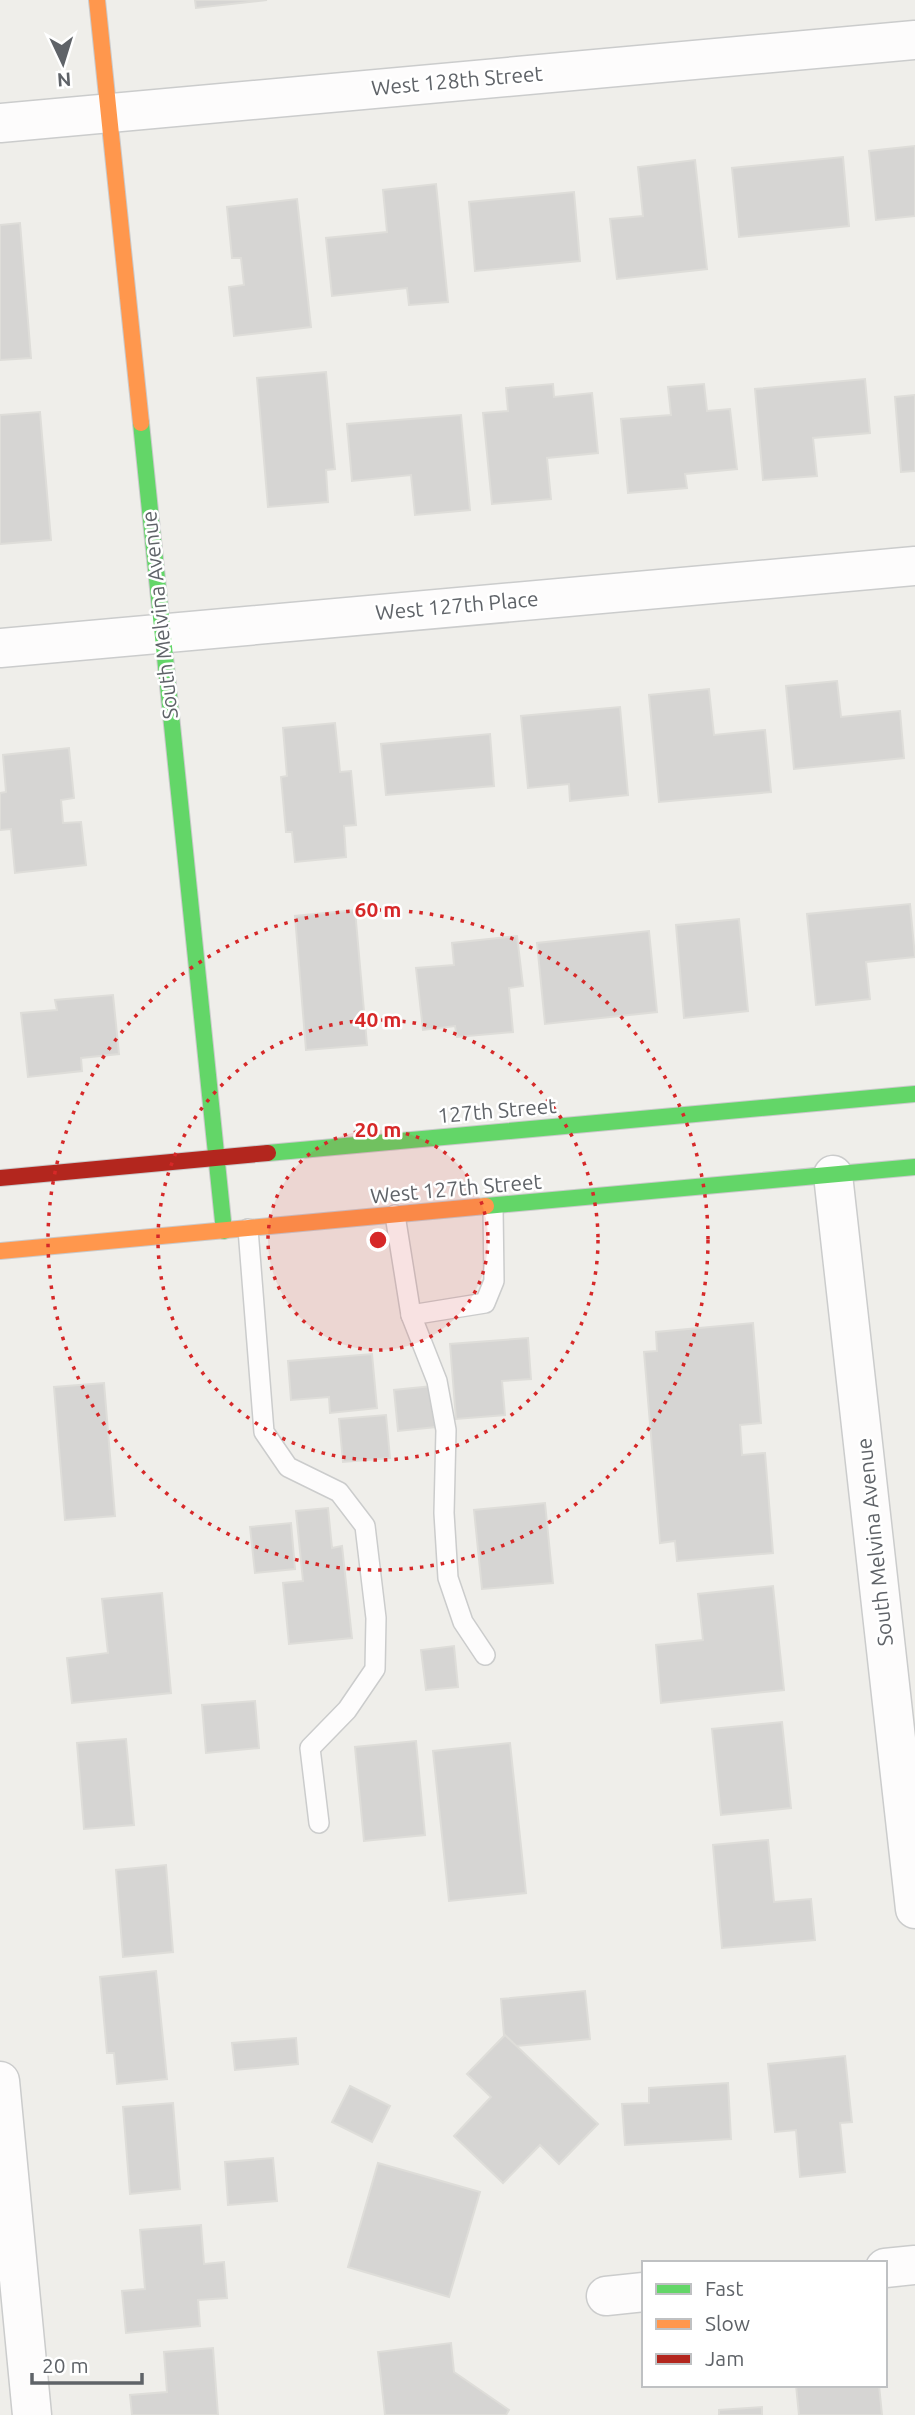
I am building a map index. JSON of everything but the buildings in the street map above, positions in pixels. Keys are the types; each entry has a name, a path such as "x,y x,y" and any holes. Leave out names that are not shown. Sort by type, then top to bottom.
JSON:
{"street":[{"name":"South Melvina Avenue","path":"97,0 224,1231"},
{"name":"West 128th Street","path":"0,123 915,40"},
{"name":"West 127th Place","path":"0,648 915,566"},
{"name":"127th Street","path":"0,1178 915,1094"},
{"name":"West 127th Street","path":"0,1251 395,1214 493,1208 915,1167"},
{"name":"South Melvina Avenue","path":"833,1175 905,1717 915,1909"},
{"path":"0,2081 32,2415"},
{"path":"887,2268 915,2265"},
{"path":"606,2296 642,2292"}],"lane":[{"path":"411,1315 485,1303 494,1281 493,1208"},
{"path":"395,1214 411,1315 437,1381 446,1430 444,1513 448,1578 463,1622 485,1655"},
{"path":"247,1228 264,1432 288,1467 339,1492 365,1526 376,1618 375,1669 347,1710 310,1748 320,1823"}],"traffic: fast":[{"path":"141,423 224,1231"},
{"path":"268,1153 915,1094"},
{"path":"486,1206 915,1167"}],"traffic: slow":[{"path":"97,0 141,423"},
{"path":"0,1251 486,1206"}],"traffic: jam":[{"path":"0,1178 268,1153"}]}
